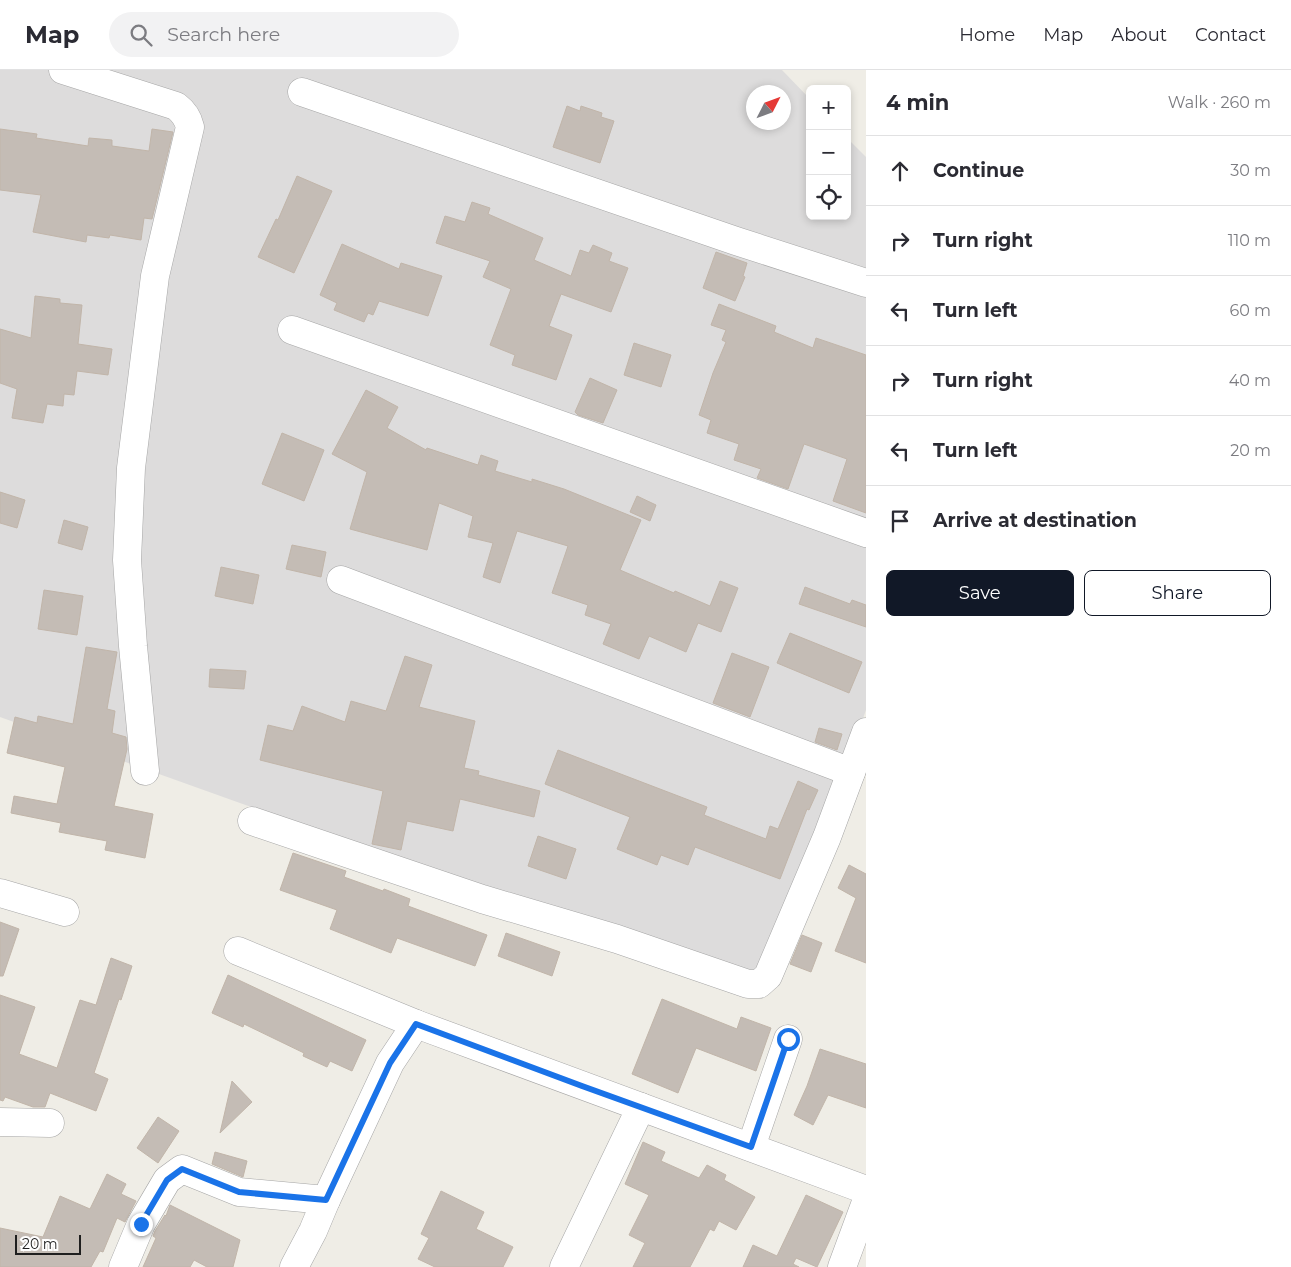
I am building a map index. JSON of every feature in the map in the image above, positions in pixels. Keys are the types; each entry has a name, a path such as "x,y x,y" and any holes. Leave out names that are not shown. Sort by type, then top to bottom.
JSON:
{"street":[{"path":"62,70 176,106 186,115 190,127 155,276 131,468 127,560 145,771"},
{"path":"302,92 736,241 866,283"},
{"path":"292,330 866,533"},
{"path":"341,580 851,772"},
{"path":"252,821 482,899 617,939 748,984 759,984 768,976 827,837 866,732"},
{"path":"0,893 65,912"},
{"path":"238,951 416,1024 866,1190"},
{"path":"294,1267 313,1231 390,1063 416,1024"},
{"path":"751,1147 788,1039"},
{"path":"564,1267 641,1107"},
{"path":"0,1122 50,1123"},
{"path":"123,1267 141,1224 167,1180 182,1169 239,1192 326,1200"},
{"path":"842,1267 866,1202"}],"shaded area":[{"path":"0,70 782,70 806,95 806,220 851,220 851,142 866,157 866,710 764,991 0,717"}],"building":[{"path":"567,106 580,111 581,106 602,113 601,117 614,121 600,163 553,147"},
{"path":"0,129 37,134 36,138 88,146 89,138 112,140 112,146 149,151 152,129 173,132 152,219 144,218 141,240 110,235 109,238 87,235 86,242 33,232 41,195 0,190"},
{"path":"297,176 332,191 294,273 258,257 276,219 278,220"},
{"path":"472,202 490,208 488,214 543,238 534,260 571,276 580,250 589,253 593,245 612,253 609,261 628,268 611,312 561,294 549,326 572,335 556,380 512,365 515,355 490,345 511,289 483,277 490,261 436,243 445,216 465,222"},
{"path":"342,244 399,269 401,263 442,276 428,316 379,301 373,315 368,313 364,322 334,310 337,303 320,295"},
{"path":"716,252 747,263 743,276 745,277 735,301 703,288"},
{"path":"35,296 60,299 60,303 82,305 78,344 112,349 108,375 77,371 74,395 64,394 63,406 47,404 43,423 12,418 17,389 0,383 0,329 31,338"},
{"path":"719,304 776,326 774,332 813,348 816,338 866,355 866,513 833,501 847,459 804,444 788,489 757,478 761,469 734,460 739,444 707,433 711,420 699,415 726,342 722,340 726,330 711,325"},
{"path":"634,343 671,355 661,387 624,375"},
{"path":"590,378 617,390 603,423 578,415 575,412"},
{"path":"366,390 398,407 387,428 426,450 427,448 478,465 481,455 498,461 495,471 532,482 532,479 564,489 641,520 620,570 710,606 720,581 738,588 721,632 698,623 686,652 649,636 639,659 603,644 611,624 585,615 588,605 552,593 568,546 517,531 500,583 483,577 493,543 468,537 473,516 439,503 427,550 350,529 367,472 332,454"},
{"path":"282,433 324,450 304,501 262,484"},
{"path":"0,492 25,500 17,528 0,523"},
{"path":"637,496 656,505 650,521 630,512"},
{"path":"64,520 88,527 82,550 58,543"},
{"path":"292,545 326,552 321,577 286,569"},
{"path":"221,567 259,575 253,604 215,596"},
{"path":"805,587 850,604 852,600 866,605 866,627 799,604"},
{"path":"44,590 83,596 77,635 38,629"},
{"path":"790,633 862,662 849,693 777,663"},
{"path":"86,647 117,652 107,709 115,711 112,733 126,737 127,749 114,806 153,814 145,858 105,850 107,841 59,832 61,823 11,813 14,796 57,804 65,767 7,753 15,717 37,723 38,716 73,724"},
{"path":"732,653 769,667 750,717 713,703"},
{"path":"405,656 432,665 419,707 475,721 464,768 479,771 478,775 540,791 534,817 460,799 453,831 407,821 401,850 372,844 383,791 260,760 268,725 293,731 302,706 345,722 351,701 386,711"},
{"path":"210,669 246,671 244,689 209,687"},
{"path":"819,728 842,734 837,750 815,742"},
{"path":"558,750 707,807 704,815 766,839 770,826 778,829 798,781 818,790 809,810 807,809 780,879 695,847 688,865 661,855 657,865 617,849 630,817 545,784"},
{"path":"538,836 576,849 566,879 528,866"},
{"path":"293,853 346,871 344,877 410,899 408,906 487,935 475,966 397,938 391,953 330,929 337,910 280,890"},
{"path":"849,865 866,874 866,963 835,951 856,898 838,888"},
{"path":"0,922 19,929 3,976 0,976"},
{"path":"506,933 560,952 552,976 498,956"},
{"path":"802,935 822,943 811,972 790,964"},
{"path":"111,958 132,966 94,1073 108,1079 96,1111 50,1093 45,1107 33,1107 5,1097 3,1101 0,1100 0,995 35,1007 19,1054 57,1068 80,1000 96,1005"},
{"path":"228,975 366,1040 352,1071 330,1061 327,1067 303,1056 304,1053 244,1024 243,1027 212,1013"},
{"path":"662,999 737,1029 741,1017 771,1028 756,1071 696,1048 678,1093 632,1074"},
{"path":"820,1049 866,1064 866,1108 828,1095 813,1125 794,1115"},
{"path":"232,1081 252,1102 220,1133"},
{"path":"158,1117 179,1131 158,1163 137,1148"},
{"path":"643,1142 665,1152 661,1161 699,1178 707,1165 726,1175 724,1180 755,1197 736,1230 719,1221 714,1231 710,1229 690,1267 633,1267 645,1243 629,1235 649,1195 625,1184"},
{"path":"215,1152 247,1161 243,1177 212,1164"},
{"path":"107,1174 126,1184 121,1194 136,1201 125,1222 117,1218 103,1252 100,1251 91,1267 0,1267 0,1228 43,1237 60,1196 90,1209"},
{"path":"441,1191 484,1212 476,1229 513,1247 503,1267 435,1267 418,1259 429,1238 421,1234"},
{"path":"806,1195 843,1212 817,1267 796,1258 793,1264 799,1267 743,1267 753,1245 777,1256"},
{"path":"170,1205 240,1240 233,1267 207,1267 194,1260 190,1267 143,1267 156,1238 153,1236 155,1231 166,1216"}],"route":[{"path":"141,1224 167,1180 182,1169 239,1192 326,1200 390,1063 416,1024 751,1147 788,1039"}]}
